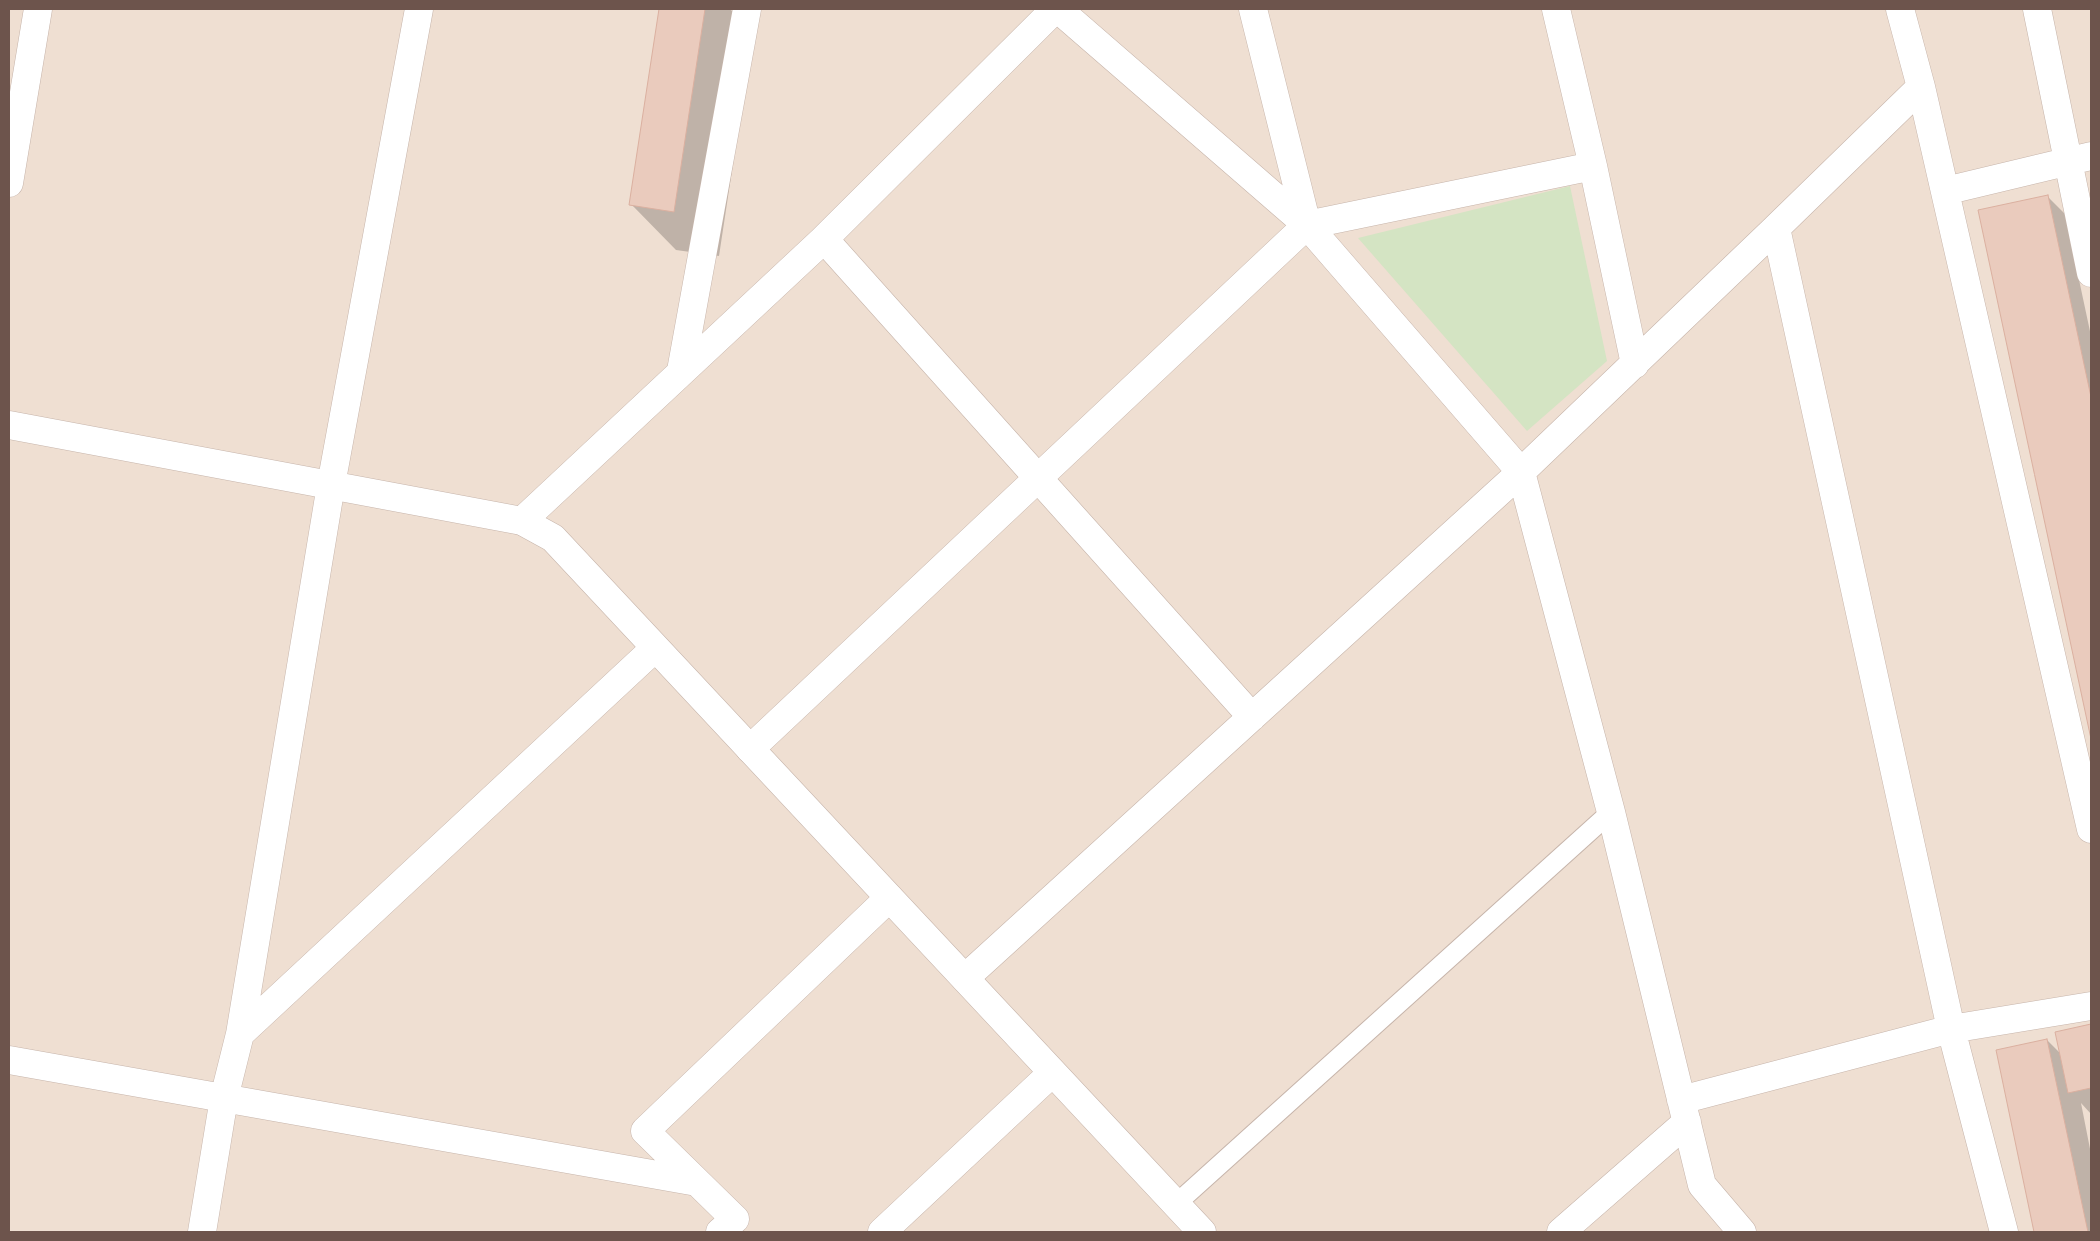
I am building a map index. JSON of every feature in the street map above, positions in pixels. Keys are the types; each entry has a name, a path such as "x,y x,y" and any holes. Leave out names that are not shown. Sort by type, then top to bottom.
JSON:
{"street":[{"path":"9,183 38,9"},
{"path":"202,1232 224,1098 240,1034 331,485 419,9"},
{"path":"681,371 747,9"},
{"path":"522,521 824,239 1057,9 1307,225 1521,472 1611,812 1702,1185 1742,1232"},
{"path":"1253,9 1307,225"},
{"path":"1556,9 1593,166 1635,364"},
{"path":"2037,9 2080,159 2091,273"},
{"path":"1908,10 1921,87 2091,829"},
{"path":"965,978 1521,472 1921,87"},
{"path":"1945,191 2080,159"},
{"path":"750,749 1307,225 1593,166"},
{"path":"1776,228 1950,1029 2004,1232"},
{"path":"824,239 1252,717"},
{"path":"9,425 522,521 552,538 1202,1232"},
{"path":"240,1034 655,648"},
{"path":"734,1228 697,1182 645,1131 889,898"},
{"path":"1561,1232 1684,1111 1950,1029 2091,1006"},
{"path":"9,1060 697,1182"},
{"path":"882,1232 1052,1072"}],"lane":[{"path":"1176,1204 1611,812"}],"shaded area":[{"path":"9,9 2091,9 2091,1232 9,1232"}],"green space":[{"path":"1570,186 1607,361 1527,431 1358,238"}],"building":[{"path":"659,9 705,9 674,212 629,205"},
{"path":"2048,195 2091,397 2091,739 1978,210"},
{"path":"2091,1024 2091,1088 2068,1093 2055,1032"},
{"path":"2047,1039 2088,1232 2034,1232 1996,1050"}]}
